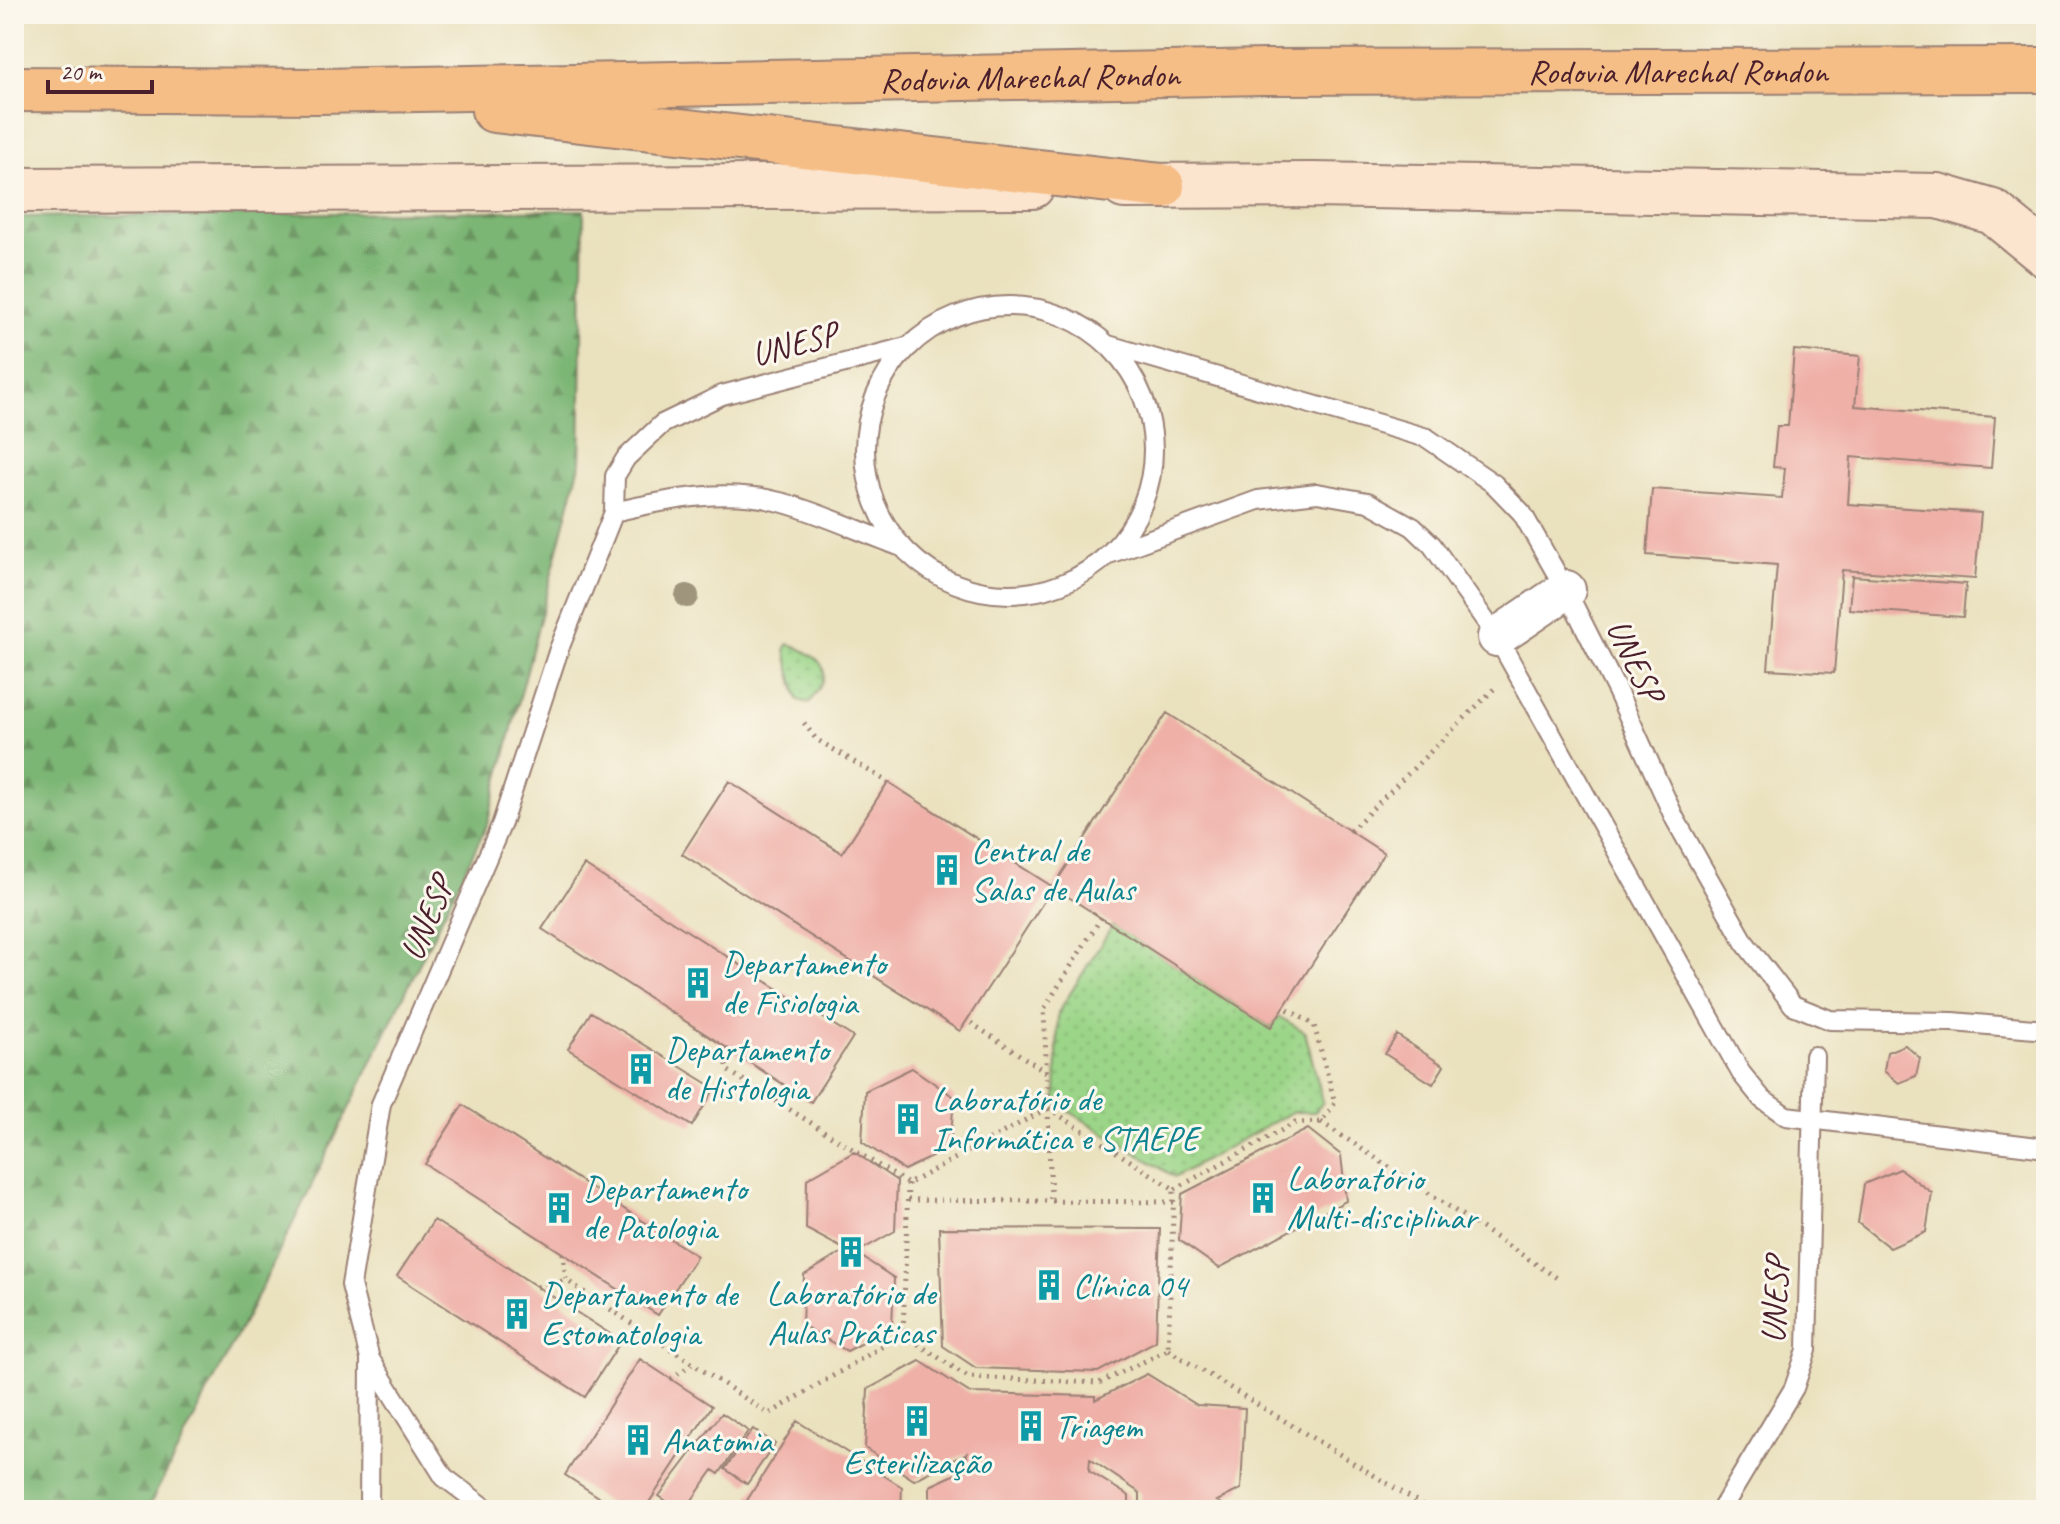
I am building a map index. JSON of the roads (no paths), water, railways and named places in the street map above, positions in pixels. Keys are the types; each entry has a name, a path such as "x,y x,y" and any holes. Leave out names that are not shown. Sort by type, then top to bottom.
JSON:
{"highway":[{"name":"Rodovia Marechal Rondon","path":"14,89 320,91 1265,72 2046,70"},
{"path":"320,91 1162,186"}],"main road":[{"path":"14,190 1162,186 1938,196 1993,212 2046,255"}],"street":[{"path":"1506,653 1566,590"}],"lane":[{"name":"UNESP","path":"1109,554 1137,517 1152,473 1152,426 1137,382 1108,345 1072,320 1031,307 987,307 945,321 910,346 882,381 867,422 865,466 876,509 899,546 929,572 964,589 1016,595 1066,583 1109,554 1258,500 1317,493 1343,495 1392,512 1432,545 1506,653 1741,1073 1762,1099 1786,1116 2046,1148"},
{"name":"UNESP","path":"1108,345 1427,438 1494,484 1522,513 1566,590 1617,691 1675,819 1745,943 1793,1005 1830,1020 1953,1022 2046,1030"},
{"name":"UNESP","path":"369,1510 370,1359 351,1285 381,1104 502,823 559,649 614,512 615,476 626,458 662,424 722,395 910,346"},
{"name":"UNESP","path":"614,512 674,498 738,495 783,502 899,546"},
{"name":"UNESP","path":"1721,1510 1794,1388 1807,1350 1810,1120 1814,1056"},
{"name":"UNESP","path":"370,1359 444,1477 488,1510"}],"place":[{"name":"Central de Salas de Aulas","path":"947,870"},
{"name":"Departamento de Fisiologia","path":"698,983"},
{"name":"Departamento de Histologia","path":"641,1069"},
{"name":"Laboratório de Informática e STAEPE","path":"908,1119"},
{"name":"Laboratório Multi-disciplinar","path":"1263,1198"},
{"name":"Departamento de Patologia","path":"559,1208"},
{"name":"Laboratório de Aulas Práticas","path":"851,1252"},
{"name":"Clínica 04","path":"1049,1285"},
{"name":"Departamento de Estomatologia","path":"517,1314"},
{"name":"Esterilização","path":"917,1421"},
{"name":"Triagem","path":"1031,1426"},
{"name":"Anatomia","path":"638,1440"}]}
